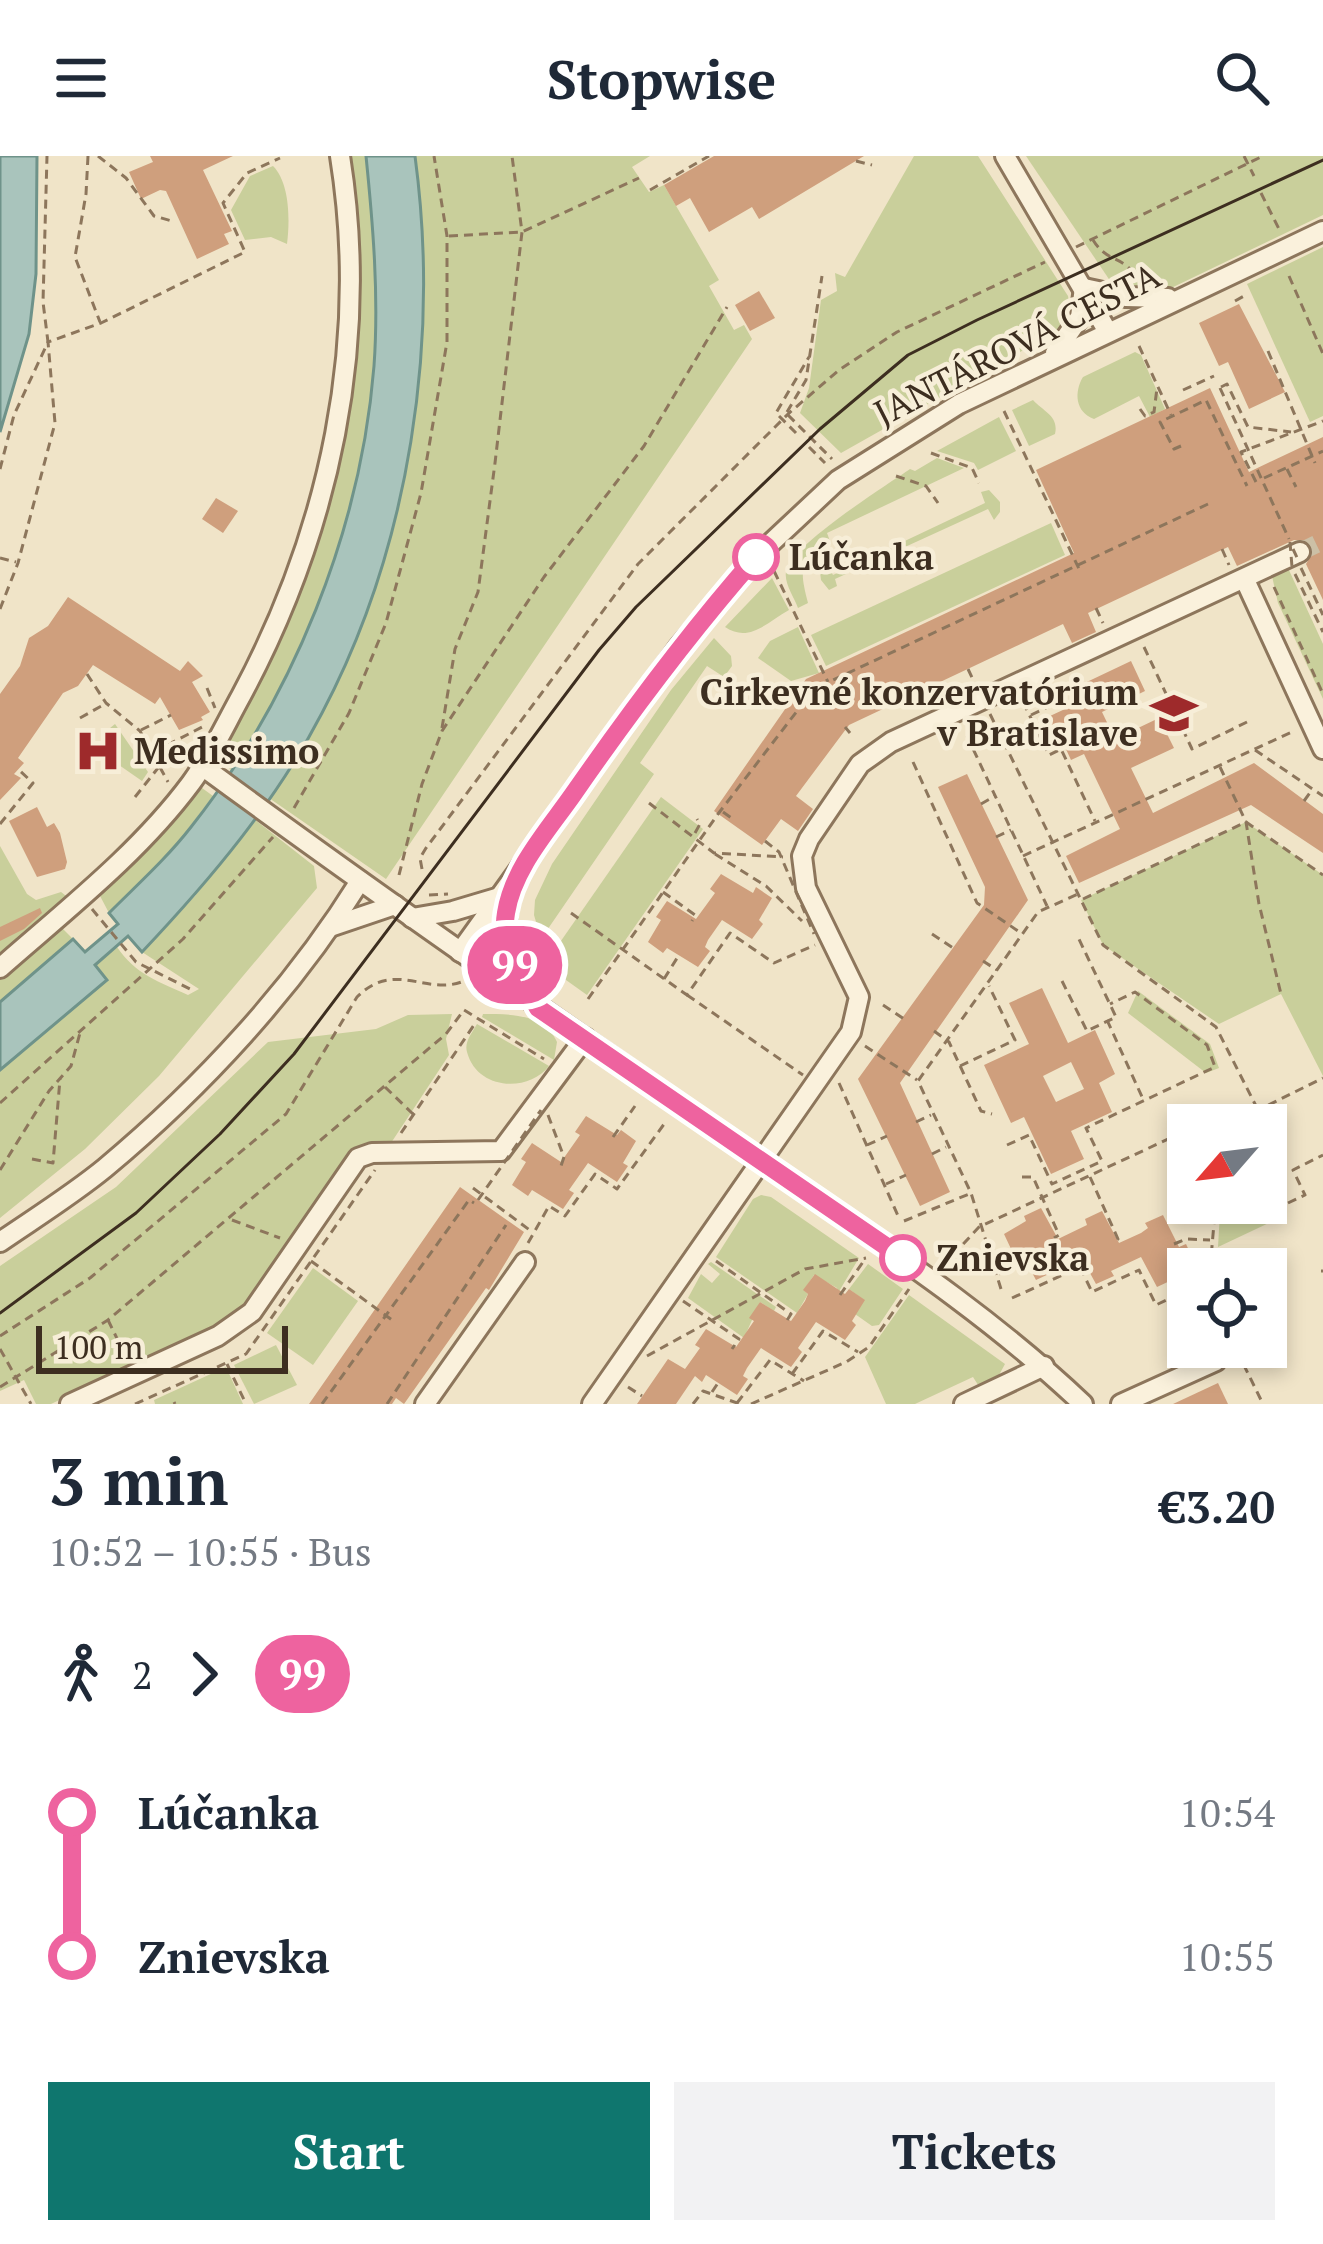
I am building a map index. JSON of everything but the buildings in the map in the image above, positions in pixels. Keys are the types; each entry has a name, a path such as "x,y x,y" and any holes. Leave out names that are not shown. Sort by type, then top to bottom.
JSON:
{"street":[{"path":"0,968 86,902 210,772 285,608 318,514 348,357 349,264 340,156"},
{"path":"1005,156 1108,332"},
{"name":"JANTÁROVÁ CESTA","path":"460,952 689,634 787,525 845,475 958,404 1323,231"},
{"path":"1084,288 1126,297 1177,298"},
{"path":"1043,364 1080,317 1084,288"},
{"path":"592,1404 851,1032 860,997 806,888 802,856 860,764 880,748 1237,573 1266,569 1295,556"},
{"path":"1237,573 1323,749"},
{"path":"210,772 538,1008 883,1243 1044,1366 1084,1404"},
{"path":"524,863 506,908 505,926 518,972 538,1008"},
{"path":"0,1242 104,1169 206,1074 330,927 360,881"},
{"path":"412,918 500,897"},
{"path":"330,927 395,905"},
{"path":"70,1404 218,1336 252,1312 358,1158 372,1153 501,1150 585,1038"},
{"path":"424,1404 525,1262"},
{"path":"964,1404 1044,1366"},
{"path":"1121,1404 1201,1368"}],"path":[{"path":"0,609 18,562 55,423 43,302 47,156"},
{"path":"88,156 75,256 101,323"},
{"path":"98,156 126,178 154,216 172,221"},
{"path":"290,814 349,712 392,602 421,494 447,342 447,236 434,156"},
{"path":"399,875 422,784 442,731 455,649 478,592 522,232 512,156"},
{"path":"650,190 709,156"},
{"path":"1244,156 1254,176"},
{"path":"1132,272 1126,263 1108,259 1090,240 1263,156"},
{"path":"0,469 14,415 48,342 101,323 245,253 224,203 247,173 280,158"},
{"path":"856,161 872,165"},
{"path":"447,236 522,232 639,178"},
{"path":"1262,193 1279,229"},
{"path":"422,869 420,858 426,848 638,564 788,414 839,370 897,332 1064,253"},
{"path":"796,433 776,413 810,356 822,276"},
{"path":"1289,276 1323,354"},
{"path":"1235,301 1244,296"},
{"path":"442,731 544,577 644,446 727,307"},
{"path":"1139,346 1172,416"},
{"path":"1268,351 1315,464"},
{"path":"1184,390 1214,376"},
{"path":"1300,432 1247,427 1227,384 1220,388 1323,615"},
{"path":"1140,409 1145,416 1154,412 1158,387"},
{"path":"1180,446 1174,449 1160,422 1206,400 1247,486"},
{"path":"1004,411 1081,573"},
{"path":"788,414 845,475"},
{"path":"1259,481 1241,452 1323,421"},
{"path":"809,447 825,463"},
{"path":"1240,489 1323,451"},
{"path":"931,453 972,468 979,483"},
{"path":"1286,468 1296,487"},
{"path":"896,476 926,486 938,503"},
{"path":"588,999 814,689 1205,505 1206,514"},
{"path":"1222,549 1237,573"},
{"path":"1295,556 1323,632"},
{"path":"0,558 18,562"},
{"path":"1266,569 1323,694"},
{"path":"775,571 828,682"},
{"path":"1096,608 1105,626"},
{"path":"947,627 951,633"},
{"path":"1140,640 1192,749 1247,722"},
{"path":"968,669 977,687"},
{"path":"87,674 106,703 140,731 159,767 135,797"},
{"path":"152,754 214,716 215,705 207,688"},
{"path":"814,689 822,698"},
{"path":"1025,694 1023,702 1048,755 1061,748 1096,823"},
{"path":"1029,716 1074,695"},
{"path":"80,718 106,703"},
{"path":"987,708 1102,945 1216,1027 1255,1104"},
{"path":"140,731 171,715"},
{"path":"845,728 850,734"},
{"path":"1023,856 1302,728"},
{"path":"967,736 1048,908"},
{"path":"1254,750 1323,796"},
{"path":"913,762 977,903 1023,934"},
{"path":"1220,766 1246,822 1259,904 1281,994"},
{"path":"0,824 33,783 18,769"},
{"path":"1304,801 1313,789"},
{"path":"981,804 995,796"},
{"path":"649,803 713,853 766,886 814,934 779,852 765,841"},
{"path":"722,811 733,818"},
{"path":"940,822 952,817"},
{"path":"694,835 700,824 697,819"},
{"path":"1246,822 1323,875"},
{"path":"918,1081 1038,912 1246,822"},
{"path":"996,837 1011,830"},
{"path":"0,1103 149,971 213,908 278,832"},
{"path":"713,853 802,856"},
{"path":"958,863 970,857"},
{"path":"429,896 447,891"},
{"path":"663,892 695,915 692,921"},
{"path":"86,902 136,962 194,992"},
{"path":"571,913 804,1076"},
{"path":"687,994 732,931 774,963 823,942"},
{"path":"932,934 953,949"},
{"path":"1062,981 1087,1031 1116,1017 1077,935"},
{"path":"664,979 679,955"},
{"path":"983,961 998,970"},
{"path":"0,1336 90,1277 286,1114 357,997 371,983 401,978 454,986 481,966"},
{"path":"960,1066 1015,1040 988,984"},
{"path":"1007,1145 1029,1135 1052,1184 1102,1161 1086,1128 1215,1067 1207,1045 1135,992 1110,1004"},
{"path":"884,1005 904,1018"},
{"path":"0,1388 108,1320 446,1034 464,1010 561,1070"},
{"path":"1107,1021 1143,1101"},
{"path":"934,1031 949,1042 981,1111 992,1114"},
{"path":"0,1170 71,1066 80,1033"},
{"path":"858,1041 918,1081 971,1192 1001,1289"},
{"path":"836,1075 902,1220 971,1192"},
{"path":"32,1159 52,1163 60,1077"},
{"path":"1270,1104 1323,1078"},
{"path":"384,1086 413,1114"},
{"path":"542,1201 565,1216 596,1172 617,1189 678,1104"},
{"path":"613,1137 635,1106"},
{"path":"322,1404 390,1318 469,1200 476,1202 542,1110"},
{"path":"916,1122 933,1114"},
{"path":"548,1115 564,1157 561,1166"},
{"path":"867,1145 887,1136"},
{"path":"953,1255 979,1227 1167,1140"},
{"path":"932,1154 948,1146"},
{"path":"1288,1203 1305,1196 1293,1170 1323,1155"},
{"path":"885,1185 906,1175"},
{"path":"1089,1176 1118,1239 1114,1242"},
{"path":"1022,1177 1033,1177 1059,1235 1054,1238"},
{"path":"473,1188 532,1232"},
{"path":"525,1262 532,1232 549,1206"},
{"path":"229,1219 295,1246 390,1318"},
{"path":"1211,1248 1214,1224"},
{"path":"397,1404 388,1402 472,1285 506,1225"},
{"path":"1174,1244 1186,1239 1212,1240"},
{"path":"709,1257 791,1314 786,1322"},
{"path":"636,1362 805,1269 865,1259 840,1295"},
{"path":"996,1275 1024,1261"},
{"path":"1012,1298 1083,1266 1091,1292 1142,1268 1156,1305 1167,1300"},
{"path":"751,1404 869,1347 909,1289"},
{"path":"681,1300 739,1339 731,1349"},
{"path":"792,1374 825,1330 859,1353"},
{"path":"0,1349 31,1404"},
{"path":"694,1404 703,1390 739,1403 771,1358 804,1381"},
{"path":"226,1363 244,1403"},
{"path":"1245,1368 1263,1404"},
{"path":"622,1382 642,1396"},
{"path":"711,1394 718,1383"}],"green space":[{"path":"346,156 366,156 371,209 376,314 368,420 328,578 285,677 231,770 223,763 223,754 280,639 338,446"},
{"path":"415,156 650,156 632,167 649,192 664,185 719,280 709,286 734,330 744,325 752,339 386,879 269,798 339,679 385,556 402,490 421,355 423,287"},
{"path":"914,156 978,156 1068,296 1071,313 1061,329 841,453 800,413 809,388 821,300 837,291 835,273 845,277"},
{"path":"1026,156 1323,156 1323,215 1140,303 1121,297"},
{"path":"273,166 286,192 287,244 271,237 245,240 231,210 250,176"},
{"path":"1323,247 1323,416 1310,422 1247,284"},
{"path":"1135,352 1141,355 1165,409 1150,417 1139,396 1094,419 1088,416 1078,401 1083,377"},
{"path":"1033,400 1053,418 1056,428 1055,434 1029,446 1012,410"},
{"path":"999,417 1016,451 978,470 974,463 937,451"},
{"path":"937,458 964,468 827,533 831,544 804,567 808,603 798,608 786,572 803,548 910,469 915,471"},
{"path":"989,490 1000,502 994,520 988,509 835,579 837,586 829,590 821,580 820,572 827,564 833,575 985,503 981,492"},
{"path":"1051,523 1065,555 826,666 811,635"},
{"path":"1288,568 1323,644 1323,699 1278,603 1272,576"},
{"path":"772,578 789,610 750,632 725,627"},
{"path":"798,627 819,673 791,681 758,658 770,641"},
{"path":"714,638 731,656 732,666 724,677 707,666 640,763 654,774 541,939 535,900 552,864 671,690"},
{"path":"115,724 148,772 142,781 119,765 104,733"},
{"path":"196,789 213,796 176,845 109,913 99,894"},
{"path":"661,797 703,829 587,995 552,970 547,961"},
{"path":"254,819 314,866 317,888 159,1076 85,1149 0,1218 0,1070 106,981 95,965 117,947 140,971 158,981 188,995 199,989 142,952 195,896"},
{"path":"1246,822 1323,875 1323,1076 1281,994 1219,1024 1103,945 1081,900"},
{"path":"0,846 27,894 36,900 61,892 70,899 0,957"},
{"path":"62,928 73,939 0,1002 0,980"},
{"path":"1138,991 1210,1044 1219,1068 1206,1073 1128,1013"},
{"path":"452,1014 446,1039 449,1055 391,1143 374,1141 357,1148 236,1316 51,1404 36,1404 24,1380 0,1391 0,1266 116,1187 268,1042 376,1029 408,1015"},
{"path":"516,1015 544,1026 557,1042 554,1060 482,1017"},
{"path":"477,1024 549,1066 529,1081 516,1083 481,1074 466,1048"},
{"path":"771,1197 859,1258 838,1293 814,1275 797,1313 716,1257 753,1199"},
{"path":"1219,1224 1267,1224 1218,1247"},
{"path":"708,1264 776,1307 774,1311 760,1302 744,1338 688,1298 701,1274 712,1283 720,1274"},
{"path":"868,1264 903,1289 879,1325 872,1326 855,1314 864,1300 849,1289"},
{"path":"313,1268 358,1301 313,1365 267,1333"},
{"path":"909,1295 1005,1364 999,1375 980,1388 973,1377 915,1404 886,1404 865,1357"},
{"path":"276,1345 297,1385 254,1404 234,1365"},
{"path":"226,1367 243,1404 155,1404 154,1400"}],"water":[{"path":"0,156 37,156 36,274 29,334 0,432"},
{"path":"366,156 415,156 423,298 420,370 397,512 352,649 304,746 217,868 142,952 128,936 95,965 107,980 0,1070 0,1002 73,939 85,952 118,924 109,913 182,838 228,777 261,724 316,610 354,489 374,366 376,287"}],"tunnel":[{"path":"1300,552 1323,541"}],"tram line":[{"path":"0,1313 136,1213 220,1134 294,1054 599,650 636,607 820,429 908,355 1323,160"}],"bus line":[{"name":"99","path":"756,557 679,647 524,863 506,908 508,944 538,1008 903,1258"}],"place":[{"name":"Lúčanka","path":"756,557"},
{"name":"Cirkevné konzervatórium v Bratislave","path":"1174,713"},
{"name":"Medissimo","path":"98,751"},
{"name":"Znievska","path":"903,1258"}]}
